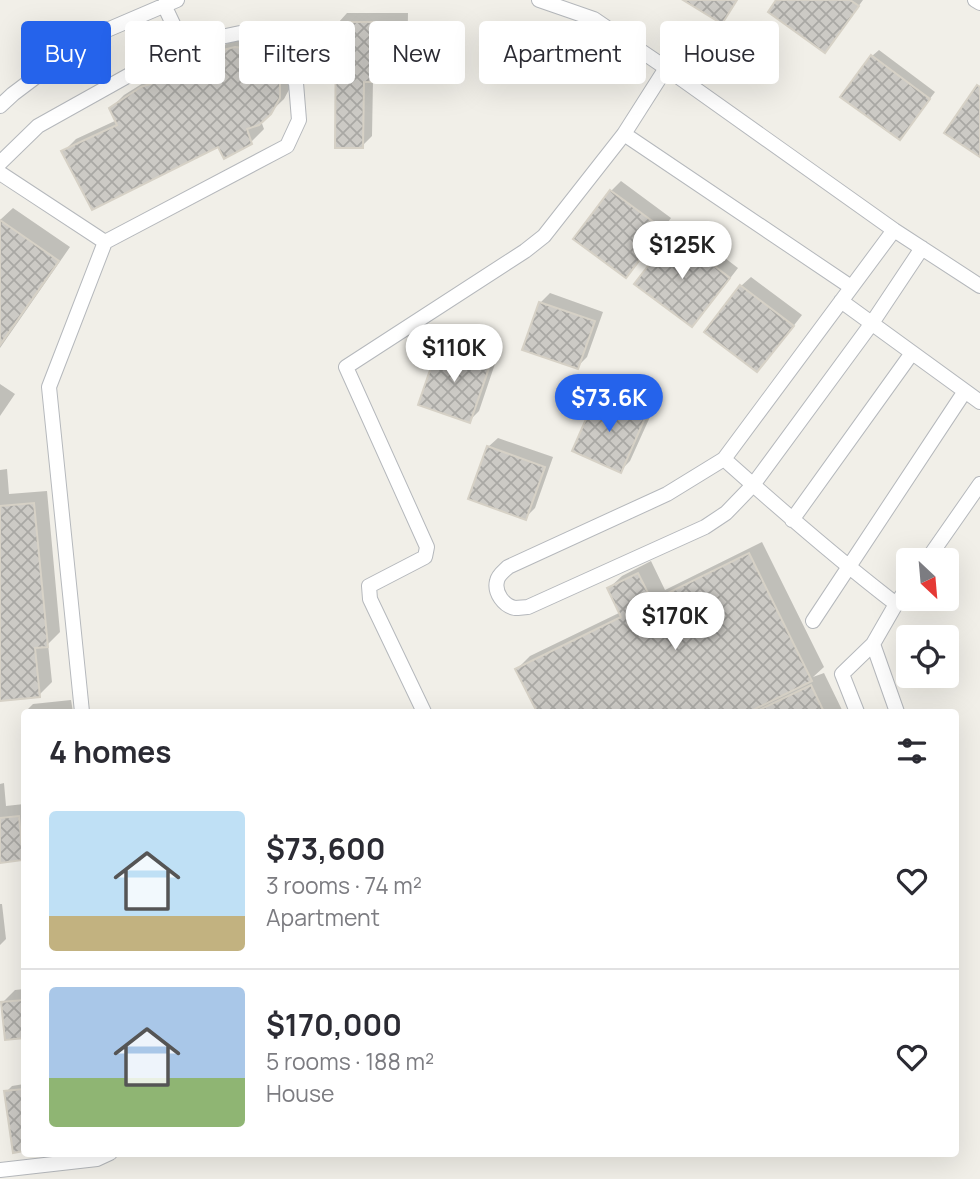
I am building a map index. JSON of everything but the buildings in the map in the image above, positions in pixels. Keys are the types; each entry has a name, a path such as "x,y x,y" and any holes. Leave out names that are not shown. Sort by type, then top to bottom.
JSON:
{"lane":[{"path":"539,0 594,19 660,64"},
{"path":"975,0 980,4"},
{"path":"0,106 86,39 170,3 176,21"},
{"path":"82,709 49,387 105,242 286,146 299,120 296,83 279,53 240,33 225,36"},
{"path":"0,163 38,126 125,77"},
{"path":"423,709 370,599 369,586 425,557 427,547 346,367 544,236 624,134 660,77"},
{"path":"689,84 894,230 980,286"},
{"path":"624,134 851,287"},
{"path":"0,173 105,242"},
{"path":"894,230 724,459 667,494 508,567 500,574 496,583 503,602 514,608 528,607 705,527 726,513 752,485 872,323 922,248"},
{"path":"841,301 980,402"},
{"path":"792,520 912,353"},
{"path":"813,621 965,391"},
{"path":"724,459 847,567 896,604 873,644 842,674 856,709"},
{"path":"935,548 980,484"},
{"path":"873,644 896,709"},
{"path":"0,1170 101,1157"}]}
